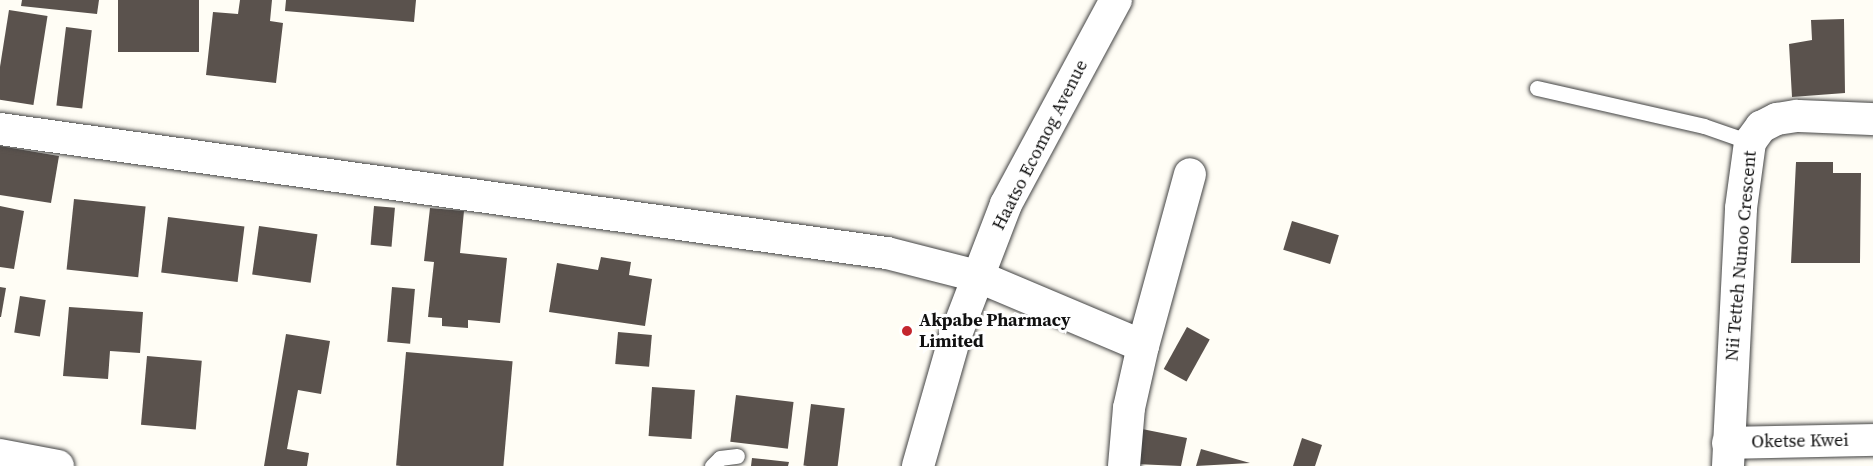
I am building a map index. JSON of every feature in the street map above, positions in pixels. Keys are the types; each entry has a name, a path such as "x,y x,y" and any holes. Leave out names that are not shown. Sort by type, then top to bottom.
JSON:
{"street":[{"name":"Haatso Ecomog Avenue","path":"918,466 937,393 977,276 1006,204 1116,0"},
{"name":"Nii Tetteh Nunoo Crescent","path":"1728,454 1744,172 1749,142 1761,127 1777,120 1797,116 1873,119"},
{"path":"0,129 813,240 886,253 977,276 1143,346"},
{"path":"1124,466 1129,408 1143,346 1190,174"},
{"name":"Oketse Kwei","path":"1728,454 1873,440"},
{"path":"0,455 58,466"}],"lane":[{"path":"1537,88 1704,126 1749,142"},
{"path":"712,466 720,458 737,456"}],"building":[{"path":"22,0 99,0 97,14 21,6"},
{"path":"118,0 199,0 199,52 118,52"},
{"path":"240,0 272,0 270,21 283,23 276,83 206,75 213,12 238,14"},
{"path":"286,0 416,0 414,22 285,11"},
{"path":"9,10 48,16 33,105 0,100 0,67"},
{"path":"1844,19 1845,93 1792,97 1789,44 1812,40 1811,20"},
{"path":"66,27 92,30 82,109 56,105"},
{"path":"0,146 59,156 51,203 0,195"},
{"path":"1796,162 1833,162 1833,173 1861,173 1860,263 1791,263"},
{"path":"74,199 146,207 138,277 67,270"},
{"path":"0,206 24,211 14,269 0,267"},
{"path":"374,206 395,208 392,247 371,245"},
{"path":"430,208 464,211 460,253 507,258 500,323 468,320 468,328 442,326 442,318 428,317 434,262 424,261"},
{"path":"168,217 244,226 238,282 161,273"},
{"path":"1292,221 1339,235 1330,264 1283,250"},
{"path":"259,226 317,234 311,283 252,275"},
{"path":"601,257 631,262 629,275 652,279 645,326 549,312 557,263 598,270"},
{"path":"0,287 6,288 1,317 0,317"},
{"path":"392,287 415,289 410,344 387,342"},
{"path":"20,296 46,300 40,337 14,333"},
{"path":"69,307 143,312 140,353 110,351 108,379 63,376"},
{"path":"1187,327 1210,340 1186,382 1164,369"},
{"path":"618,332 652,335 649,367 615,364"},
{"path":"286,334 330,341 321,394 298,390 287,449 309,453 307,466 264,466"},
{"path":"406,352 513,361 503,466 396,466"},
{"path":"147,356 202,361 196,430 141,425"},
{"path":"652,387 695,390 691,439 649,436"},
{"path":"736,395 794,402 788,449 730,442"},
{"path":"811,404 845,408 838,466 803,466"},
{"path":"1142,429 1187,438 1181,466 1135,464"},
{"path":"1302,438 1322,445 1315,466 1293,466"},
{"path":"1201,449 1250,463 1196,466"},
{"path":"752,458 789,462 788,466 751,466"}],"place":[{"name":"Akpabe Pharmacy Limited","path":"907,331"}]}
